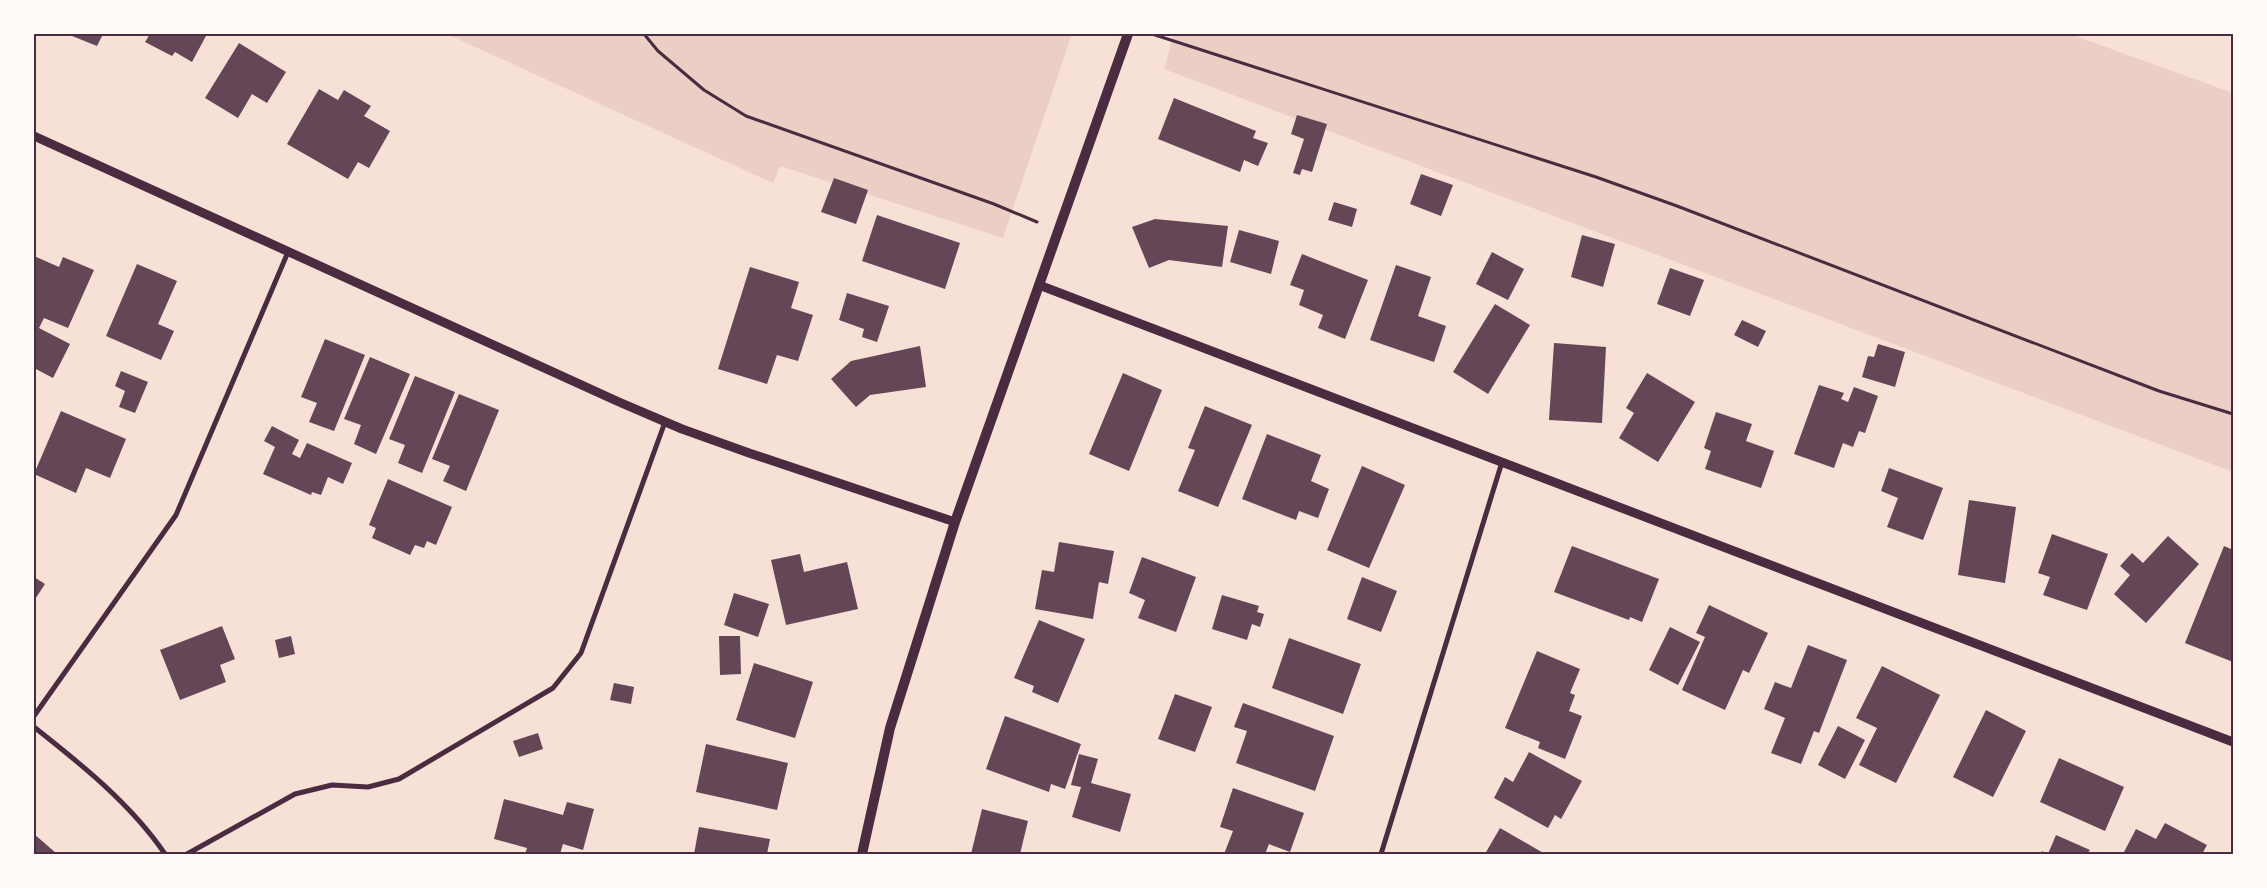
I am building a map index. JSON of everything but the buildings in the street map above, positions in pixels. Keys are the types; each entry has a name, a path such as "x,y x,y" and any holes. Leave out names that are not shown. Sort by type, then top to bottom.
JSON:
{"main road":[{"path":"862,854 890,728 956,522 1128,34"}],"street":[{"path":"34,136 665,422 749,453 956,522"},
{"path":"34,716 176,516 288,252"},
{"path":"1039,285 2233,742"},
{"path":"187,854 294,794 332,785 368,787 400,779 553,688 581,653 665,422"},
{"path":"1381,854 1502,462"},
{"path":"34,727 87,770 116,797 165,854"}],"path":[{"path":"644,34 658,51 704,90 746,116 994,204 1057,231"},
{"path":"1152,34 1596,177 1677,206 2159,391 2233,414"}],"shaded area":[{"path":"447,34 1072,34 1003,238 780,166 773,183"},
{"path":"1174,34 2070,34 2233,93 2233,472 1164,69"}]}
